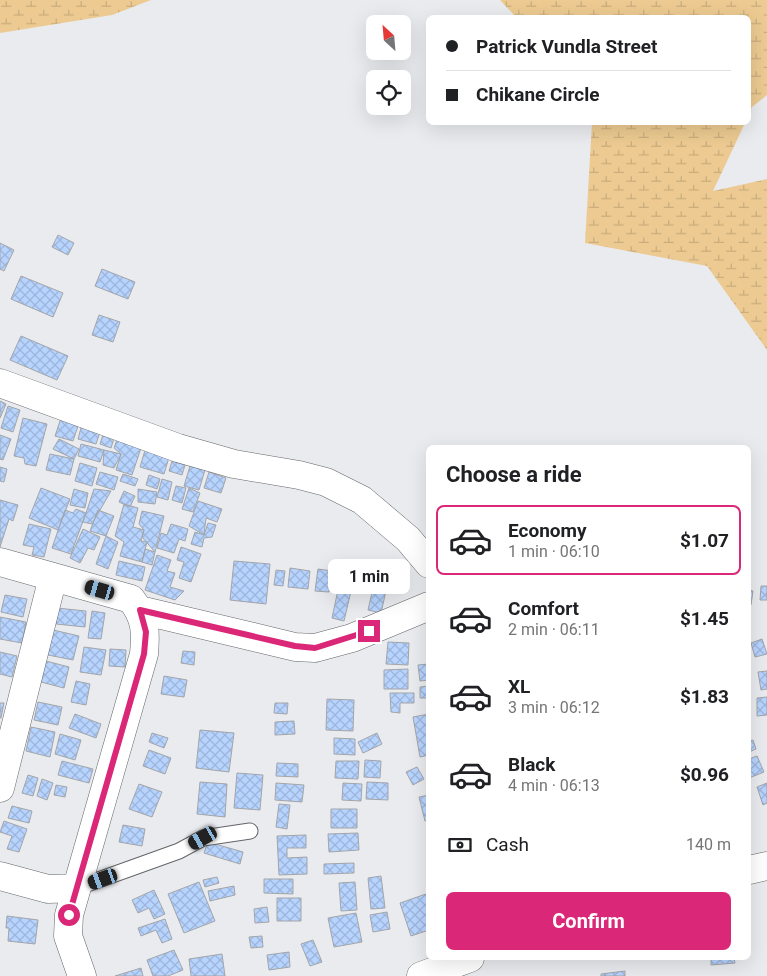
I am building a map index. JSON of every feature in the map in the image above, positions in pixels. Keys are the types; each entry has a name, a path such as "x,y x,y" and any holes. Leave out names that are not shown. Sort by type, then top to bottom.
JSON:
{"street":[{"path":"0,383 178,448 234,464 299,475 326,482 362,500 408,539 426,560"},
{"path":"0,562 53,577 136,605 286,644 315,648 352,638 426,607"},
{"path":"0,788 53,577"},
{"path":"82,976 68,936 69,915 144,654 146,632 136,605"},
{"path":"751,870 767,866"},
{"path":"0,876 48,889 76,888"},
{"path":"421,976 465,960"}],"lane":[{"path":"76,888 179,851 203,838 250,831"}],"green space":[{"path":"0,0 151,0 112,15 0,33"},
{"path":"500,0 767,0 767,95 751,109 751,15 514,15"},
{"path":"592,125 744,125 713,191 767,179 767,350 707,266 585,243"}],"building":[{"path":"58,235 74,243 68,255 52,247"},
{"path":"0,243 14,250 4,271 0,269"},
{"path":"102,269 135,282 128,299 95,286"},
{"path":"21,276 63,293 53,317 11,299"},
{"path":"99,315 120,322 113,342 92,335"},
{"path":"21,336 68,356 57,380 10,360"},
{"path":"0,401 6,404 0,418"},
{"path":"8,406 20,410 13,432 1,428"},
{"path":"23,418 47,424 36,466 25,464 24,458 14,456"},
{"path":"61,418 79,423 73,441 55,436"},
{"path":"82,424 101,429 96,444 78,439"},
{"path":"104,432 115,435 111,448 100,444"},
{"path":"119,434 143,442 132,475 116,470 121,454 114,448"},
{"path":"0,435 11,439 3,460 0,459"},
{"path":"59,439 79,449 74,459 53,449"},
{"path":"81,444 104,450 100,462 78,456"},
{"path":"146,447 170,454 164,474 140,467"},
{"path":"104,450 121,454 114,468 103,465"},
{"path":"50,454 74,459 70,475 46,470"},
{"path":"172,461 185,465 182,475 169,471"},
{"path":"80,463 97,468 92,486 75,481"},
{"path":"190,466 205,470 199,490 184,486"},
{"path":"0,467 7,469 4,482 0,481"},
{"path":"100,472 118,477 114,490 96,484"},
{"path":"209,472 226,478 221,493 204,488"},
{"path":"123,474 138,479 135,486 120,481"},
{"path":"149,475 160,479 157,489 146,485"},
{"path":"162,479 172,482 168,500 157,497"},
{"path":"176,486 186,488 182,503 172,500"},
{"path":"41,488 70,499 58,530 29,518"},
{"path":"189,488 200,493 193,512 182,509"},
{"path":"74,489 88,493 85,508 70,505"},
{"path":"94,489 111,491 92,524 83,522"},
{"path":"138,489 157,492 155,504 138,502"},
{"path":"124,491 135,496 130,507 119,502"},
{"path":"0,500 18,505 13,521 9,519 0,547"},
{"path":"198,501 222,509 217,522 206,518 204,535 189,526"},
{"path":"124,504 138,508 133,527 144,530 141,541 147,542 142,562 120,556 124,542 115,536"},
{"path":"76,509 86,513 71,554 52,548 65,510 73,513"},
{"path":"98,510 114,516 106,536 90,531"},
{"path":"142,511 164,516 155,552 142,537 144,530 139,524"},
{"path":"208,523 216,525 212,537 204,538 202,547 191,544 195,532 204,535"},
{"path":"29,524 51,529 44,557 32,555 34,547 23,545"},
{"path":"171,524 188,529 185,541 179,539 174,553 157,548 161,533 167,535"},
{"path":"83,529 100,537 94,550 88,548 80,563 70,558"},
{"path":"106,536 118,542 108,569 96,564"},
{"path":"181,547 201,554 191,582 179,578 184,562 177,560"},
{"path":"145,549 155,552 152,565 142,562"},
{"path":"157,555 171,560 167,571 175,573 170,587 184,591 175,600 145,590"},
{"path":"119,561 145,567 142,581 116,575"},
{"path":"234,561 270,564 266,604 230,600"},
{"path":"290,568 310,571 308,589 288,587"},
{"path":"318,569 332,571 329,592 315,591"},
{"path":"276,570 285,571 283,586 274,585"},
{"path":"342,571 355,574 344,621 332,618"},
{"path":"377,571 390,573 381,613 368,610"},
{"path":"761,586 767,586 767,600 760,600"},
{"path":"5,595 27,599 23,617 1,612"},
{"path":"57,608 86,611 85,627 56,624"},
{"path":"92,611 105,613 101,639 88,638"},
{"path":"0,617 26,622 22,643 0,639"},
{"path":"49,629 79,636 73,660 43,654"},
{"path":"762,639 767,654 755,657 751,643"},
{"path":"388,642 409,643 408,665 386,664"},
{"path":"84,647 106,650 101,675 80,672"},
{"path":"110,649 126,650 125,667 109,666"},
{"path":"183,651 195,652 194,665 181,663"},
{"path":"0,652 17,656 12,677 0,674"},
{"path":"46,661 69,667 64,688 41,682"},
{"path":"426,664 426,680 420,681 418,665"},
{"path":"408,669 408,689 384,689 384,670"},
{"path":"767,671 767,689 761,690 758,672"},
{"path":"164,676 187,680 184,697 161,694"},
{"path":"76,681 90,684 86,705 71,702"},
{"path":"426,686 426,698 420,698 420,687"},
{"path":"390,693 414,693 414,703 400,703 400,713 391,712"},
{"path":"767,697 767,715 757,716 757,698"},
{"path":"327,699 354,700 353,731 326,730"},
{"path":"38,702 62,707 58,725 34,720"},
{"path":"0,703 4,703 1,718 0,718"},
{"path":"275,703 288,703 287,714 274,713"},
{"path":"75,714 101,724 96,738 69,728"},
{"path":"426,715 426,756 420,757 413,717"},
{"path":"294,721 295,734 275,735 275,722"},
{"path":"31,727 55,732 50,757 26,751"},
{"path":"200,730 234,733 229,772 196,768"},
{"path":"152,733 168,738 164,748 149,742"},
{"path":"377,733 382,744 363,753 358,742"},
{"path":"60,734 81,740 75,760 55,754"},
{"path":"334,738 355,739 355,755 334,754"},
{"path":"751,740 753,740 756,749 751,751"},
{"path":"149,750 171,758 165,774 143,766"},
{"path":"757,756 764,772 751,777 751,758"},
{"path":"365,760 381,761 380,778 364,777"},
{"path":"62,761 93,769 89,783 58,775"},
{"path":"336,761 359,761 358,779 335,778"},
{"path":"277,763 298,764 298,777 276,776"},
{"path":"417,767 424,779 413,785 406,772"},
{"path":"237,773 263,775 260,810 234,808"},
{"path":"28,775 38,778 33,796 22,793"},
{"path":"42,779 53,783 47,800 37,796"},
{"path":"200,782 227,784 225,817 197,814"},
{"path":"367,782 388,783 388,800 366,799"},
{"path":"276,783 304,785 302,802 275,800"},
{"path":"343,783 362,784 361,801 342,800"},
{"path":"767,783 767,803 763,805 757,787"},
{"path":"139,784 162,792 152,817 129,809"},
{"path":"56,785 67,787 65,797 54,795"},
{"path":"426,796 426,821 425,821 419,797"},
{"path":"279,804 290,805 287,829 276,827"},
{"path":"12,806 32,811 29,823 8,818"},
{"path":"331,809 357,809 357,828 331,828"},
{"path":"4,821 27,829 19,852 7,849 12,836 0,832"},
{"path":"123,825 145,829 142,846 119,842"},
{"path":"358,833 359,850 329,852 328,834"},
{"path":"306,835 306,848 287,848 287,858 307,857 307,874 279,875 277,836"},
{"path":"208,842 243,852 240,864 204,853"},
{"path":"354,863 354,873 324,874 324,864"},
{"path":"381,876 385,908 371,909 368,878"},
{"path":"217,877 219,883 205,887 203,880"},
{"path":"264,879 293,879 293,894 264,893"},
{"path":"199,882 215,921 184,933 168,894"},
{"path":"355,882 357,910 341,911 339,883"},
{"path":"234,886 235,895 210,901 208,891"},
{"path":"154,890 165,914 154,919 149,908 138,913 132,900"},
{"path":"426,894 426,931 411,936 400,903"},
{"path":"277,898 301,898 301,921 277,921"},
{"path":"267,907 269,922 255,923 254,909"},
{"path":"387,912 390,929 373,932 370,915"},
{"path":"356,913 362,942 334,947 328,918"},
{"path":"7,916 38,920 35,944 8,941 9,928 6,928"},
{"path":"165,919 172,939 162,943 156,930 141,936 138,928"},
{"path":"262,936 263,947 251,948 249,937"},
{"path":"313,940 322,962 310,966 301,944"},
{"path":"174,950 183,970 168,976 153,976 147,960"},
{"path":"289,952 290,967 269,970 267,955"},
{"path":"222,954 225,976 191,976 189,959"},
{"path":"711,960 734,960 735,963 711,965"},
{"path":"141,968 143,976 115,976"},
{"path":"625,971 625,976 601,976 601,974"}],"route":[{"path":"69,915 144,654 146,632 140,610 295,646 315,648 352,638 369,631"}]}
